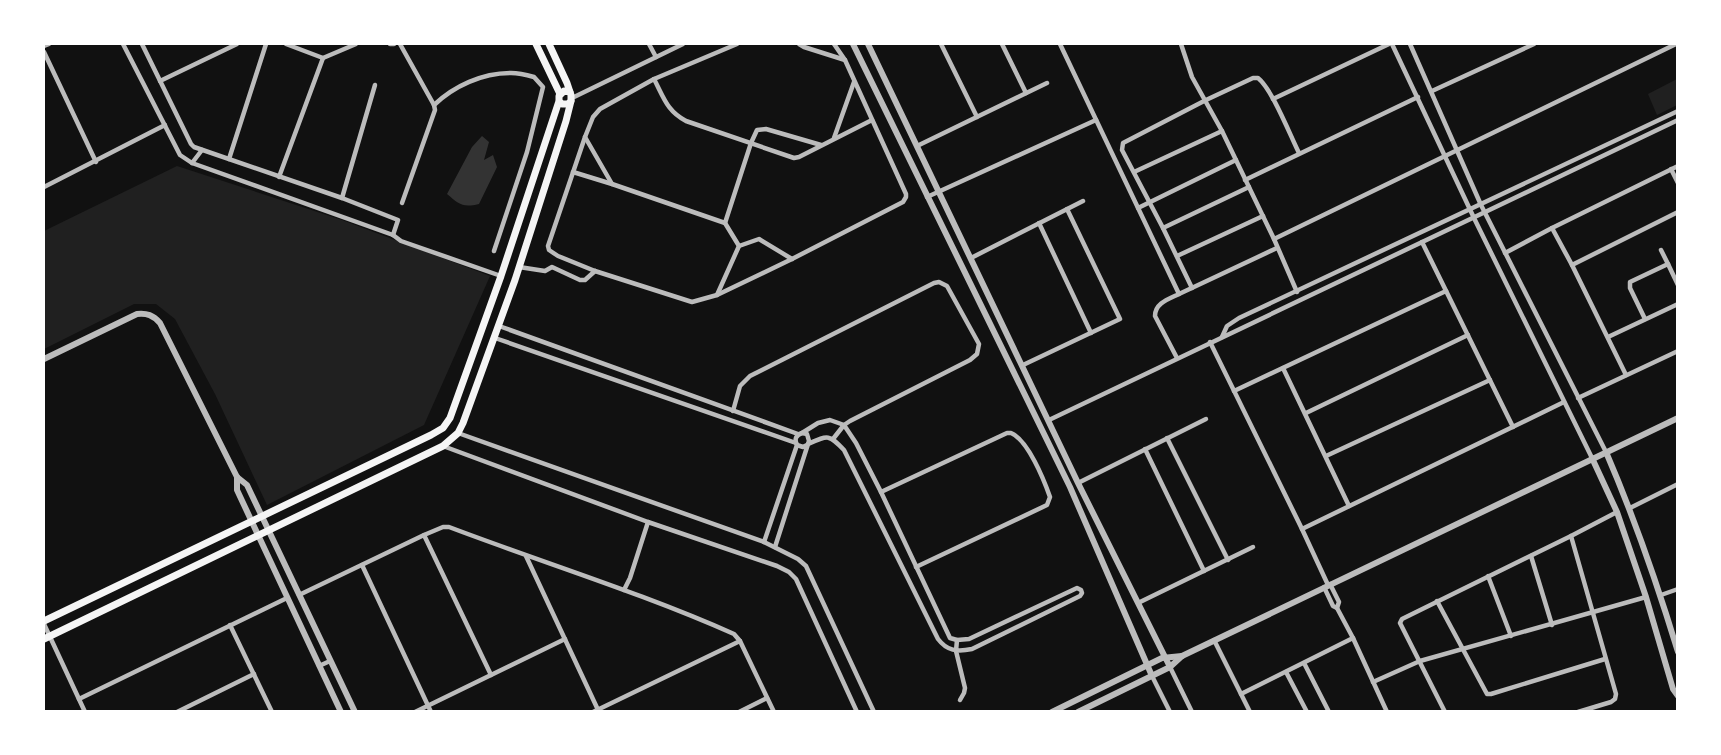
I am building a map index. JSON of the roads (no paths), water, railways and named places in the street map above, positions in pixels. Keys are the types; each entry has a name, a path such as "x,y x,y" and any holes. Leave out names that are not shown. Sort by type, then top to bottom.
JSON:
{"main road":[{"path":"536,44 560,97 566,104 571,97"},
{"path":"46,638 443,446 458,433 495,338 566,122 571,97 549,44"},
{"path":"44,622 443,428 450,418 501,276 560,97 564,91 571,97"},
{"path":"501,276 515,280"}],"street":[{"path":"44,46 49,44"},
{"path":"123,44 180,155 192,163 501,276"},
{"path":"142,44 191,144 202,150 342,198 398,220 393,235"},
{"path":"159,81 237,44"},
{"path":"229,159 266,44"},
{"path":"286,44 323,58 356,44"},
{"path":"400,44 434,105 434,115 402,203"},
{"path":"649,44 656,57"},
{"path":"571,97 683,44"},
{"path":"737,44 654,79 600,109 593,117 585,137 548,246 549,250 595,271 687,301 698,300 717,295 900,204 905,200 906,194 845,60 834,44"},
{"path":"799,44 845,60"},
{"path":"853,44 1070,487 1170,711"},
{"path":"868,44 1163,658 1192,711"},
{"path":"941,44 977,117"},
{"path":"1002,44 1026,93"},
{"path":"1060,44 1179,294"},
{"path":"1181,44 1192,77 1236,159 1297,292"},
{"path":"1273,99 1390,44 1418,97 1474,218 1617,512 1677,696"},
{"path":"1410,44 1481,205 1606,452 1630,507 1661,595 1677,652"},
{"path":"1432,91 1534,44"},
{"path":"1274,239 1676,44"},
{"path":"44,51 96,162"},
{"path":"279,177 323,58"},
{"path":"434,105 450,92 476,79 511,73 534,77 543,87 527,152 494,251"},
{"path":"1192,288 1121,146 1125,141 1206,100 1253,78 1258,78 1273,99 1299,153"},
{"path":"654,79 669,110 675,115 686,121 794,158 872,120"},
{"path":"834,138 854,82"},
{"path":"917,146 1047,83"},
{"path":"342,198 375,86"},
{"path":"1245,180 1418,97"},
{"path":"1222,337 1229,324 1609,147 1677,111"},
{"path":"927,197 1096,120"},
{"path":"1049,420 1677,120"},
{"path":"44,187 165,125"},
{"path":"725,222 757,130 761,128 822,145"},
{"path":"1134,172 1222,131"},
{"path":"585,137 612,184"},
{"path":"180,155 191,144"},
{"path":"192,163 202,150"},
{"path":"1138,208 1236,159"},
{"path":"1505,254 1677,166"},
{"path":"1671,169 1677,183"},
{"path":"573,172 725,222 739,246"},
{"path":"1163,228 1249,187"},
{"path":"971,258 1083,201"},
{"path":"1023,365 1119,321 1120,318 1067,209"},
{"path":"1572,265 1677,212"},
{"path":"1177,256 1263,216"},
{"path":"1038,223 1091,333"},
{"path":"1552,228 1626,375"},
{"path":"717,295 739,246 759,239 792,259"},
{"path":"1422,242 1513,427"},
{"path":"1177,358 1155,316 1159,305 1277,248"},
{"path":"1661,250 1677,285"},
{"path":"519,267 545,271 552,267 558,256"},
{"path":"1645,319 1630,288 1630,282 1668,264"},
{"path":"552,267 580,280 585,280 595,271"},
{"path":"1350,267 1355,274"},
{"path":"733,411 740,386 750,375 934,283 939,282 947,286 979,344 974,357 844,425 833,439"},
{"path":"1234,391 1446,291"},
{"path":"1608,337 1677,304"},
{"path":"44,359 137,314 145,313 155,317 237,477 247,485 354,711"},
{"path":"499,326 808,436 808,445 775,547"},
{"path":"1306,413 1468,335"},
{"path":"522,349 527,337"},
{"path":"495,338 522,349 796,444 803,447 820,439 829,437 833,439 843,450 938,639 946,648 956,651 972,649 1082,593 1077,588 969,639 957,640 948,636 856,443 844,425 830,420 818,423 796,438 796,444 764,542"},
{"path":"1210,342 1302,529 1327,586 1339,602 1337,608 1387,711"},
{"path":"1578,398 1677,351"},
{"path":"1283,368 1349,506"},
{"path":"1326,456 1490,380"},
{"path":"1302,529 1564,402"},
{"path":"1078,711 1154,675 1182,656 1214,640 1677,418"},
{"path":"1078,483 1206,419"},
{"path":"458,433 764,542 798,559 806,566 874,711"},
{"path":"881,492 1011,433 1018,436 1050,497 1047,505 916,567"},
{"path":"1167,438 1228,560"},
{"path":"443,446 789,572 796,579 857,711"},
{"path":"1145,449 1204,571"},
{"path":"237,477 237,490 341,711"},
{"path":"1630,507 1677,484"},
{"path":"1445,711 1400,623 1403,617 1617,512"},
{"path":"624,590 648,522"},
{"path":"299,595 424,535 443,527 449,527 624,590 734,634 740,641 774,711"},
{"path":"424,535 491,675"},
{"path":"1571,536 1616,694 1615,699 1611,702 1578,711"},
{"path":"1138,603 1253,547"},
{"path":"526,556 596,711 740,641"},
{"path":"1531,556 1552,625"},
{"path":"362,565 431,711"},
{"path":"1488,576 1511,636"},
{"path":"1661,595 1677,589"},
{"path":"1373,682 1420,662 1646,597"},
{"path":"79,699 287,598"},
{"path":"1437,600 1485,692 1489,695 1605,659"},
{"path":"44,622 46,638 85,711"},
{"path":"230,626 272,711"},
{"path":"1241,694 1353,638"},
{"path":"415,711 565,639"},
{"path":"957,640 956,651 965,688 960,700"},
{"path":"1214,640 1250,711"},
{"path":"1052,711 1163,658 1182,656"},
{"path":"319,666 330,661"},
{"path":"1304,663 1329,711"},
{"path":"1286,672 1306,711"},
{"path":"177,711 254,674"},
{"path":"739,711 767,698"}]}
